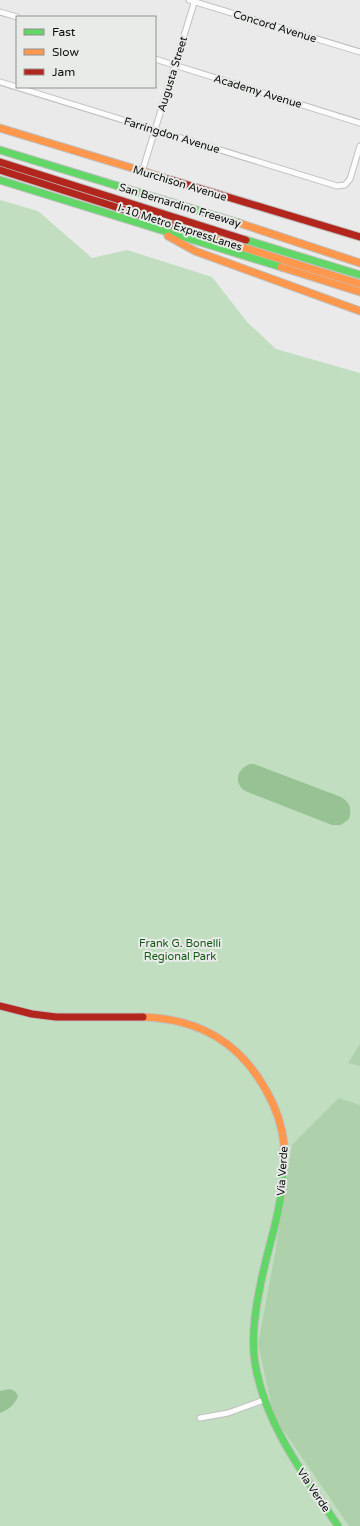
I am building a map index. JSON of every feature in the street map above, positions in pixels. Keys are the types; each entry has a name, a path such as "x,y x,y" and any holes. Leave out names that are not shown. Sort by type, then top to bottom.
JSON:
{"main road":[{"name":"Murchison Avenue","path":"0,128 142,172 360,236"},
{"name":"San Bernardino Freeway","path":"0,150 246,225 360,263"},
{"name":"I-10 Metro ExpressLanes","path":"0,162 289,254 360,275"},
{"name":"I-10 Metro ExpressLanes","path":"0,170 360,284"},
{"path":"0,180 360,292"},
{"path":"151,227 195,251 360,311"},
{"name":"Via Verde","path":"0,1006 14,1011 63,1018 142,1016 173,1021 200,1028 232,1048 243,1057 263,1082 278,1112 285,1148 279,1206 258,1294 254,1327 255,1359 264,1400 278,1432 294,1460 338,1526"}],"street":[{"name":"Concord Avenue","path":"193,1 360,52"},
{"name":"Augusta Street","path":"142,172 193,1"},
{"path":"0,12 16,17"},
{"name":"Academy Avenue","path":"156,59 360,123"},
{"name":"Farringdon Avenue","path":"0,82 16,87"},
{"name":"Farringdon Avenue","path":"19,88 337,186 345,185 350,179 360,146"},
{"path":"200,1418 228,1413 264,1400"}],"green space":[{"name":"Frank G. Bonelli Regional Park","path":"0,200 38,211 92,258 127,250 212,277 248,323 276,349 360,373 360,1526 0,1526"}],"shaded area":[{"path":"250,764 254,764 341,797 350,806 349,819 341,825 332,825 245,791 239,784 238,776 242,769"},
{"path":"360,1044 360,1066 348,1063"},
{"path":"339,1098 360,1105 360,1526 349,1526 274,1417 258,1344 274,1259 292,1145"},
{"path":"10,1389 16,1392 18,1397 10,1407 0,1413 0,1391"}],"traffic: fast":[{"path":"0,150 239,223"},
{"path":"0,180 281,267"},
{"path":"246,240 360,275"},
{"path":"283,1172 280,1201 263,1273 254,1325 255,1363 267,1407 277,1428 299,1468 338,1526"}],"traffic: slow":[{"path":"0,128 165,178"},
{"path":"239,223 360,263"},
{"path":"168,236 195,251 360,311"},
{"path":"210,237 360,284"},
{"path":"281,267 360,292"},
{"path":"143,1017 163,1019 200,1028 216,1036 244,1059 267,1092 278,1117 284,1144 283,1172"}],"traffic: jam":[{"path":"0,162 246,240"},
{"path":"0,170 210,237"},
{"path":"165,178 360,237"},
{"path":"0,1006 32,1014 56,1017 143,1017"}]}
